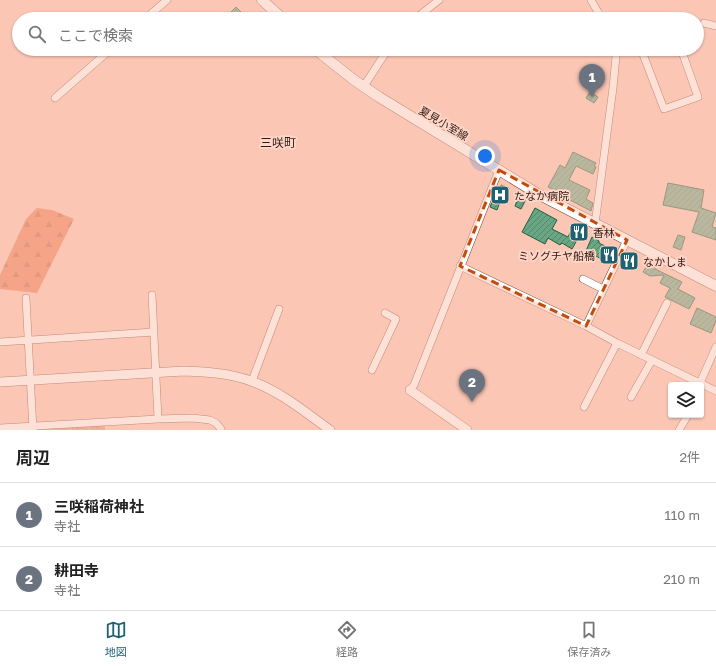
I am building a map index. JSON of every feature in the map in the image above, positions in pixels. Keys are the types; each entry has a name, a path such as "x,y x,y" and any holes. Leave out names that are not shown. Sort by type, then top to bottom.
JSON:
{"main road":[{"path":"263,0 276,12"},
{"name":"夏見小室線","path":"324,56 364,86 538,194 716,286"}],"street":[{"path":"153,12 167,0"},
{"path":"424,12 439,0"},
{"path":"591,0 598,12"},
{"path":"704,23 716,26"},
{"path":"55,98 103,56"},
{"path":"364,86 383,56"},
{"path":"595,224 616,56"},
{"path":"644,56 664,109 698,97 683,56"},
{"path":"467,430 410,390 414,385 499,170"},
{"path":"586,326 627,240"},
{"path":"460,266 586,326 693,382"},
{"path":"583,279 603,289"},
{"path":"152,295 158,418"},
{"path":"26,298 33,428"},
{"path":"641,355 667,303"},
{"path":"252,381 279,309"},
{"path":"372,370 396,319 385,313"},
{"path":"0,342 154,332"},
{"path":"584,407 618,343"},
{"path":"704,382 716,347"},
{"path":"631,397 652,360"},
{"path":"0,382 184,371 223,374 252,381 271,390 291,401 330,430"},
{"path":"704,388 716,391"},
{"path":"0,428 33,428 158,418 192,418 216,422 221,429"},
{"path":"679,430 686,418"}],"highlighted area":[{"path":"499,170 627,240 586,326 460,266"}],"green space":[{"path":"37,208 52,210 74,219 37,293 0,289 0,275 26,219"},
{"path":"105,425 105,430 37,430 39,429"}],"building":[{"path":"236,7 241,12 231,12"},
{"path":"590,92 598,97 594,103 586,98"},
{"path":"573,152 596,163 593,174 576,166 569,180 590,190 586,199 593,203 591,211 568,199 569,197 548,187 560,165 565,168"},
{"path":"668,183 704,190 701,208 716,213 712,227 716,228 716,240 692,232 699,212 663,205"},
{"path":"501,185 509,188 504,200 501,199 497,210 490,207 495,194 497,195"},
{"path":"519,196 526,199 521,209 515,206"},
{"path":"535,208 557,220 552,229 568,237 574,225 583,229 572,249 562,243 560,245 548,238 545,244 522,232"},
{"path":"678,235 685,237 681,250 673,247"},
{"path":"592,237 599,241 599,243 616,252 612,260 602,256 601,259 593,254 592,256 585,253"},
{"path":"627,252 635,256 627,270 620,266"},
{"path":"649,262 656,266 655,269 682,282 678,289 695,298 689,309 665,297 670,288 660,283 664,275 650,276 643,272"},
{"path":"697,308 716,317 711,333 690,324"}],"place":[{"name":"三咲稲荷神社","path":"592,97"},
{"name":"たなか病院","path":"500,195"},
{"name":"香林","path":"579,232"},
{"name":"ミソグチヤ船橋","path":"609,255"},
{"name":"なかしま","path":"629,261"},
{"name":"耕田寺","path":"472,402"}],"district":[{"name":"三咲町","path":"278,142"}]}
